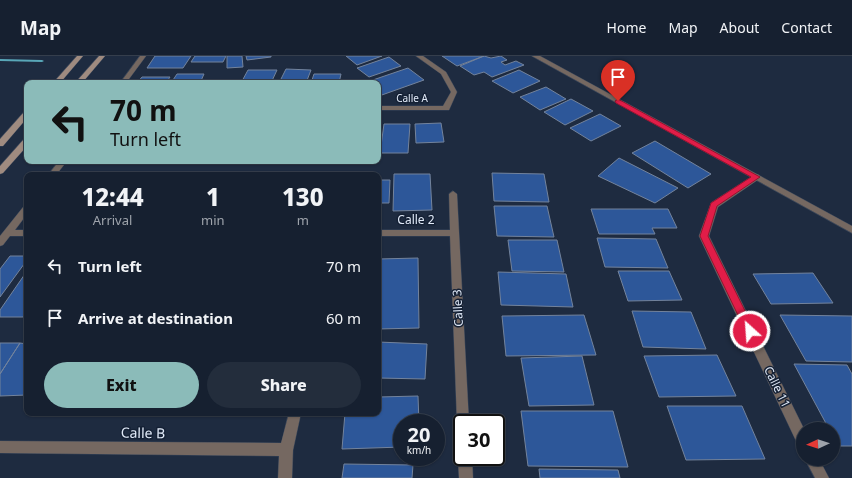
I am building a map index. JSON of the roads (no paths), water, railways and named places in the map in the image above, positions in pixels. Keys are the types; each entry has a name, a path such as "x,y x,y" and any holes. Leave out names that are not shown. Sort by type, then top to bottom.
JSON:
{"main road":[{"path":"59,80 80,56"},
{"path":"81,80 102,56"},
{"path":"0,144 24,117"},
{"path":"0,171 24,144"}],"street":[{"path":"125,80 143,56"},
{"name":"Calle A","path":"381,108 446,108 454,92 444,73 419,56"},
{"path":"535,56 852,230"},
{"path":"54,172 61,164"},
{"name":"Calle 11","path":"756,177 714,205 704,236 796,426"},
{"name":"Calle 3","path":"453,194 463,414"},
{"path":"0,243 24,212"},
{"path":"8,233 24,233"},
{"name":"Calle 2","path":"381,233 455,233"},
{"path":"285,478 286,450 294,416"},
{"name":"Calle B","path":"0,447 286,450"},
{"path":"465,466 466,478"},
{"path":"816,466 822,478"}],"waterway":[{"path":"0,60 42,61"}]}
